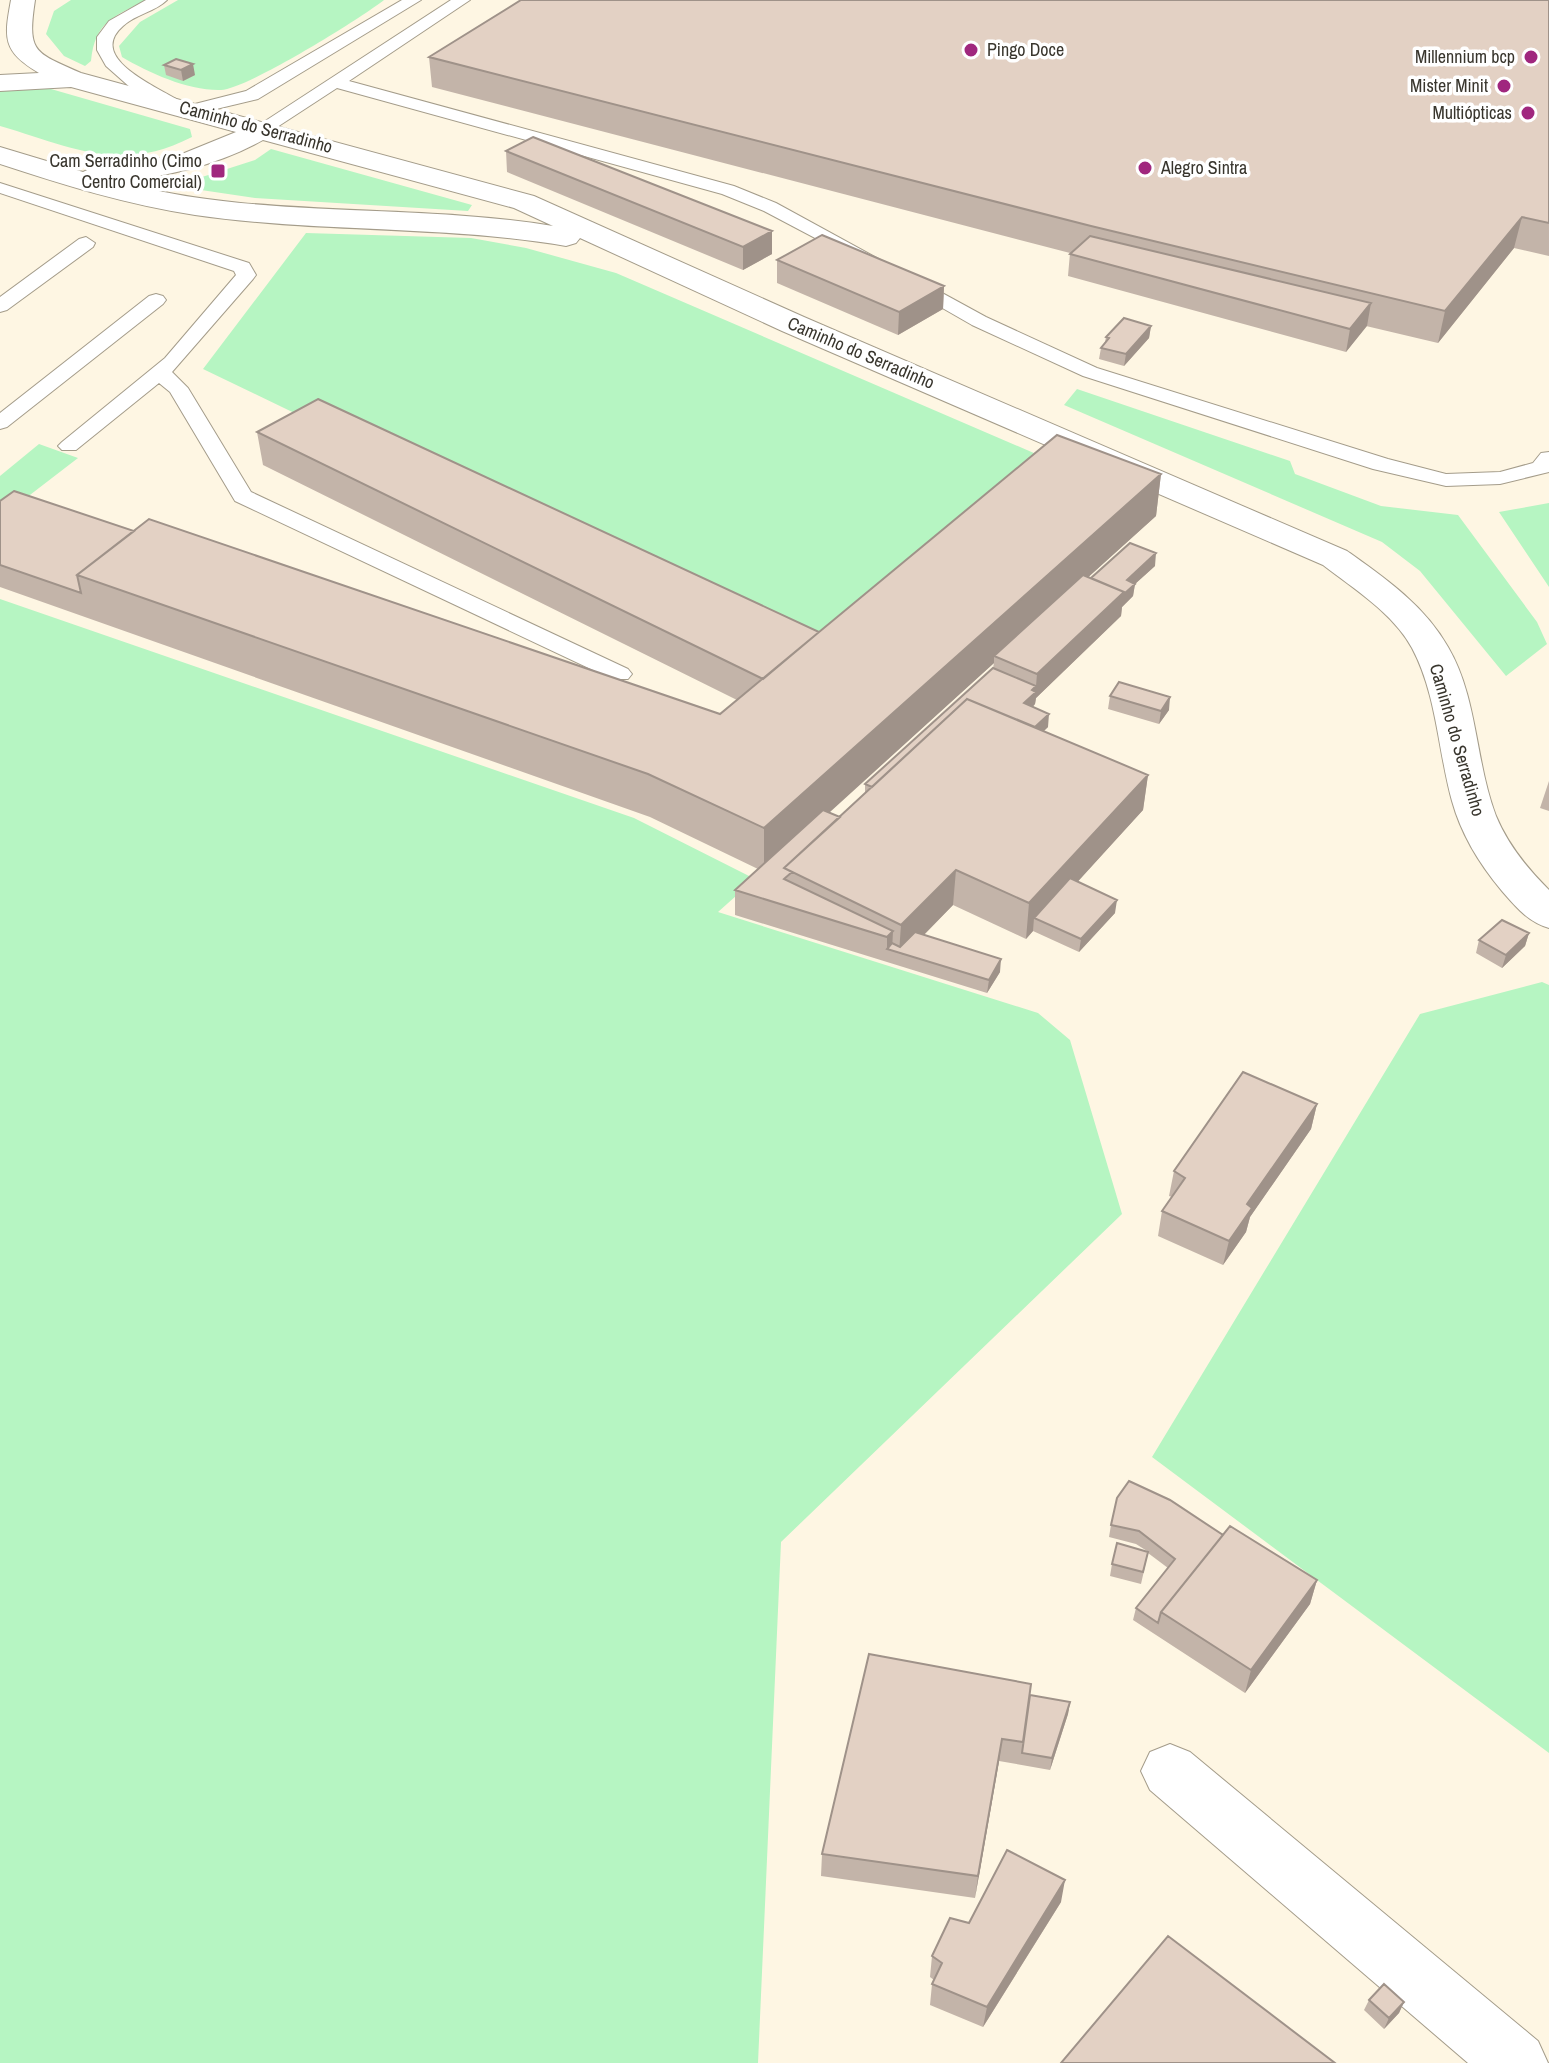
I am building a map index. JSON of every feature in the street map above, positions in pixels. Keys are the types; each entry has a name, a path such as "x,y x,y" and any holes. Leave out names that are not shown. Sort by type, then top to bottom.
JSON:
{"street":[{"name":"Caminho do Serradinho","path":"23,0 17,30 21,43 32,56 72,79 510,197 567,219 793,324 1335,558 1383,595 1418,630 1435,659 1471,802 1490,846 1518,886 1549,914"},
{"path":"0,83 72,79"},
{"path":"0,155 66,175 125,180 204,157 242,142 262,129"},
{"path":"125,180 156,201 223,210 471,224 556,235 635,252"},
{"path":"1170,1771 1516,2063"}],"lane":[{"path":"159,0 115,24 105,37 105,49 109,59 131,81 185,108 252,95 413,0"},
{"path":"262,129 462,0"},
{"path":"440,17 481,0"},
{"path":"335,82 728,190 851,248 979,321 1090,372 1381,464 1446,480 1500,478 1541,468 1549,458"},
{"path":"1,188 34,166"},
{"path":"78,213 125,180"},
{"path":"1,188 242,267 246,275 172,362 69,446"},
{"path":"0,306 86,243"},
{"path":"0,423 156,300"},
{"path":"159,372 178,388 243,496 620,674"}],"green space":[{"path":"71,0 146,0 108,22 97,37 91,61 85,66 64,56 46,34 54,11"},
{"path":"178,0 384,0 278,66 234,87 209,90 170,80 122,57 119,46 140,22"},
{"path":"44,87 190,129 192,137 142,154 119,155 73,148 0,126 0,90"},
{"path":"271,149 472,205 468,211 255,198 174,186 255,160"},
{"path":"306,233 471,238 526,248 616,273 1043,457 825,669 203,369"},
{"path":"1077,389 1290,461 1295,474 1381,506 1458,515 1537,622 1547,644 1506,676 1420,571 1382,542 1064,405"},
{"path":"39,444 78,458 0,518 0,476"},
{"path":"1549,503 1549,587 1499,512"},
{"path":"0,599 634,818 755,879 718,912 1038,1013 1070,1040 1122,1214 781,1542 758,2063 0,2063"},
{"path":"1542,982 1549,985 1549,1753 1152,1457 1420,1014"}],"building":[{"name":"Alegro Sintra","path":"521,0 1549,0 1549,223 1522,217 1445,311 1091,226 429,57"},
{"path":"176,59 193,64 181,70 164,65"},
{"path":"533,137 772,231 743,247 506,151"},
{"path":"822,235 944,286 899,312 777,260"},
{"path":"1090,236 1371,303 1350,329 1070,254"},
{"path":"1124,318 1151,326 1126,354 1101,348 1109,338 1106,337"},
{"path":"318,399 819,632 763,679 257,432"},
{"path":"1057,435 1161,474 764,828 648,774 77,575 149,519 720,714"},
{"path":"14,491 134,531 77,575 81,593 0,565 0,501"},
{"path":"1130,543 1156,553 1127,580 1135,584 1124,594 1091,578"},
{"path":"1083,575 1124,592 1037,674 994,656"},
{"path":"993,668 1036,686 1032,690 1036,692 1024,703 1049,714 1035,727 967,699 872,787 865,784"},
{"path":"1119,682 1170,697 1161,711 1110,696"},
{"path":"967,699 1148,775 1029,903 956,870 901,925 784,868"},
{"path":"823,810 840,817 784,868 792,872 784,879 893,931 887,937 735,890"},
{"path":"1070,878 1117,900 1081,939 1034,918"},
{"path":"1502,920 1529,933 1506,955 1479,940"},
{"path":"915,932 1001,959 989,980 887,949 892,943 900,947"},
{"path":"1243,1072 1317,1104 1247,1204 1252,1208 1229,1241 1162,1211 1185,1178 1174,1171"},
{"path":"1129,1481 1170,1500 1223,1535 1161,1612 1158,1623 1136,1608 1175,1559 1139,1531 1111,1525 1117,1498"},
{"path":"1230,1526 1317,1580 1251,1670 1161,1612"},
{"path":"1117,1543 1148,1552 1143,1572 1112,1564"},
{"path":"869,1654 1031,1684 1023,1742 1002,1739 978,1876 822,1854"},
{"path":"1030,1695 1070,1702 1052,1758 1022,1753"},
{"path":"1007,1850 1065,1880 987,2007 932,1984 942,1963 932,1956 950,1918 969,1923"},
{"path":"1168,1936 1335,2063 1061,2063"},
{"path":"1384,1984 1404,2002 1389,2018 1369,2000"}],"place":[{"name":"Pingo Doce","path":"971,50"},
{"name":"Millennium bcp","path":"1531,57"},
{"name":"Mister Minit","path":"1504,86"},
{"name":"Multiópticas","path":"1528,113"},
{"name":"Alegro Sintra","path":"1145,168"},
{"name":"Cam Serradinho (Cimo Centro Comercial)","path":"218,171"}]}
